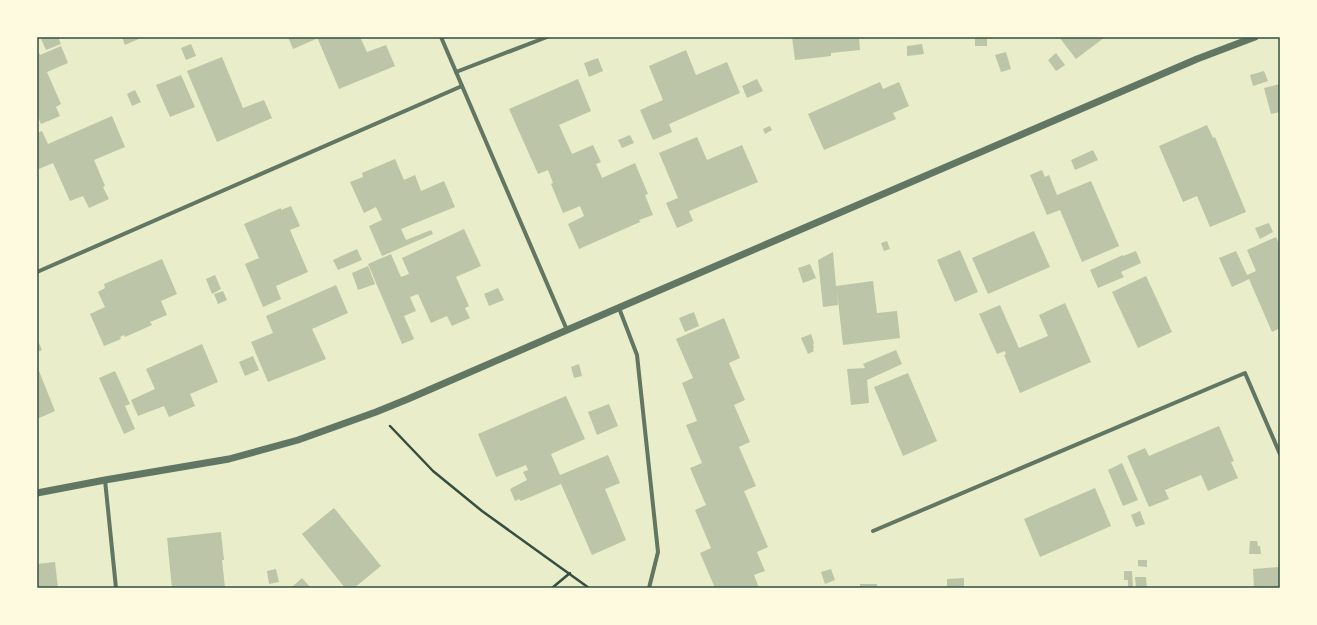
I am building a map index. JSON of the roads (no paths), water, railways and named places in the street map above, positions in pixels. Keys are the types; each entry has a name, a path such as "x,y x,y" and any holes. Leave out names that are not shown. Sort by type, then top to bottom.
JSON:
{"street":[{"path":"441,37 567,330"},
{"path":"456,72 547,37"},
{"path":"37,493 229,459 298,440 376,412 1190,62 1255,37"},
{"path":"37,272 462,86"},
{"path":"619,308 637,355 658,552 649,588"},
{"path":"873,531 1246,373 1280,454"},
{"path":"105,480 116,588"}]}
